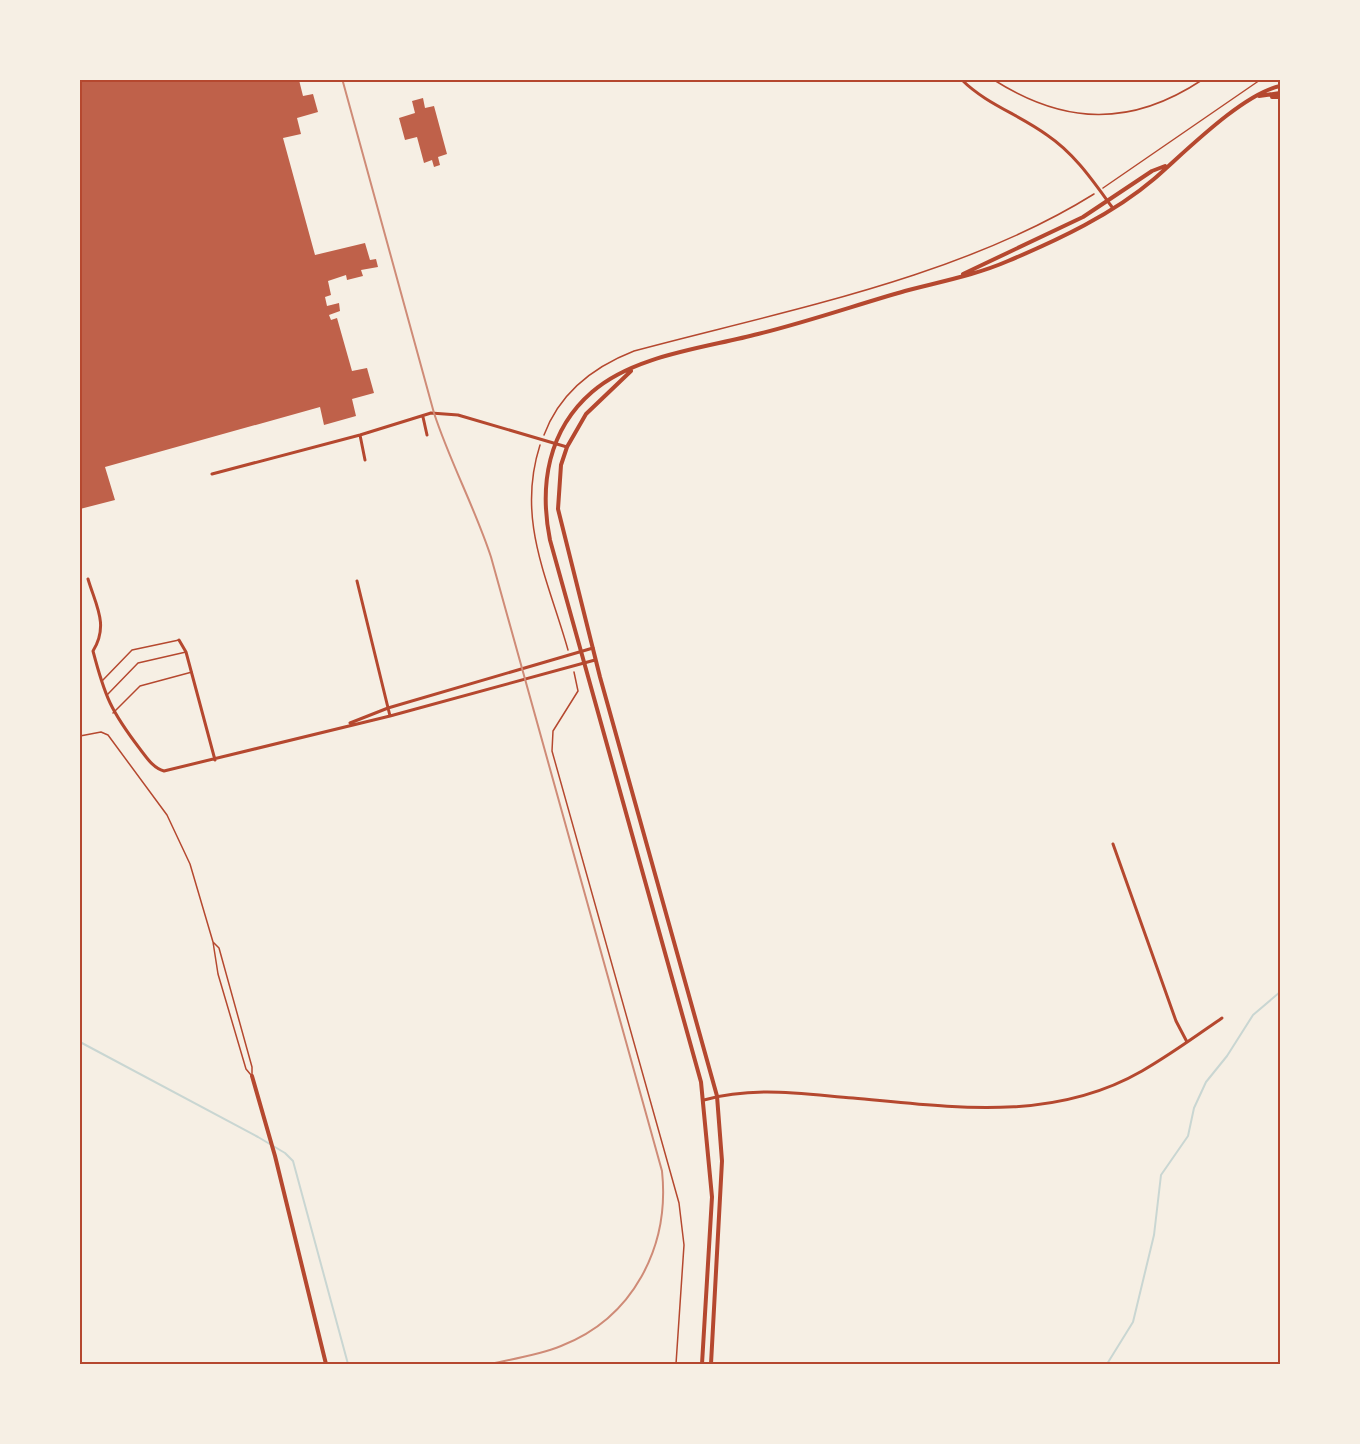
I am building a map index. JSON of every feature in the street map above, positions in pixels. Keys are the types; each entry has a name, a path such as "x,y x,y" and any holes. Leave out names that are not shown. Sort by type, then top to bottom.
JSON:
{"street":[{"path":"962,80 983,97 1046,134 1064,148 1112,207"},
{"path":"702,1365 712,1197 704,1100 684,1018 547,523 546,473 555,443 564,424 591,392 614,374 634,369 665,356 759,334 1007,262 1112,207 1155,178 1167,165 1222,121 1259,96 1281,86"},
{"path":"1259,96 1281,95"},
{"path":"960,276 977,265 1044,237 1107,201 1152,171 1167,165"},
{"path":"634,369 586,414 567,447 561,465 558,509 596,660 717,1096 722,1161 711,1365"},
{"path":"212,474 360,435 431,413 458,415 567,447"},
{"path":"423,417 427,435"},
{"path":"360,435 365,460"},
{"path":"88,579 102,634 93,651 106,696 113,712 160,771 170,772 346,725 390,716 596,660"},
{"path":"357,580 390,716"},
{"path":"179,640 186,652 215,760"},
{"path":"346,725 388,708 569,653 593,648"},
{"path":"1113,844 1176,1021 1187,1042"},
{"path":"704,1100 717,1096 797,1092 981,1109 1018,1108 1067,1100 1105,1089 1142,1071 1222,1018"},
{"path":"252,1076 275,1156 326,1365"}],"lane":[{"path":"994,80 1021,96 1051,108 1083,114 1116,115 1149,108 1180,94 1202,80"},
{"path":"101,681 132,650 179,640"},
{"path":"106,696 138,663 186,652"},
{"path":"113,712 140,686 192,672"},
{"path":"80,735 101,732 108,735 167,815 190,864 213,942 212,952 218,974 246,1069 252,1076"},
{"path":"213,942 219,948 252,1066 252,1076"}],"path":[{"path":"569,653 554,612 532,524 531,484 542,439 553,414 582,379 612,360 634,351 925,272 998,243 1100,190 1260,80"},
{"path":"572,665 578,691 553,731 552,751 678,1203 684,1245 676,1365"}],"building":[{"path":"80,80 299,80 303,96 313,94 318,112 297,118 301,134 283,138 315,255 365,243 370,260 376,259 378,267 361,270 363,276 347,280 346,275 328,281 331,295 325,297 327,306 339,303 340,311 329,315 331,320 337,318 352,371 367,368 374,393 352,399 356,416 324,425 320,407 105,467 115,500 80,509"},
{"path":"423,98 425,108 434,106 447,154 438,157 440,165 434,167 432,160 424,163 417,137 405,140 399,118 415,113 412,101"}],"waterway":[{"path":"1107,1364 1133,1322 1154,1235 1161,1175 1188,1136 1194,1108 1206,1082 1227,1056 1253,1015 1280,992"},
{"path":"80,1042 258,1137 285,1153 293,1161 348,1364"}],"railway":[{"path":"343,82 434,413 491,557 662,1171 663,1199 660,1226 653,1252 642,1276 627,1298 608,1318 586,1334 561,1346 489,1364"}]}
